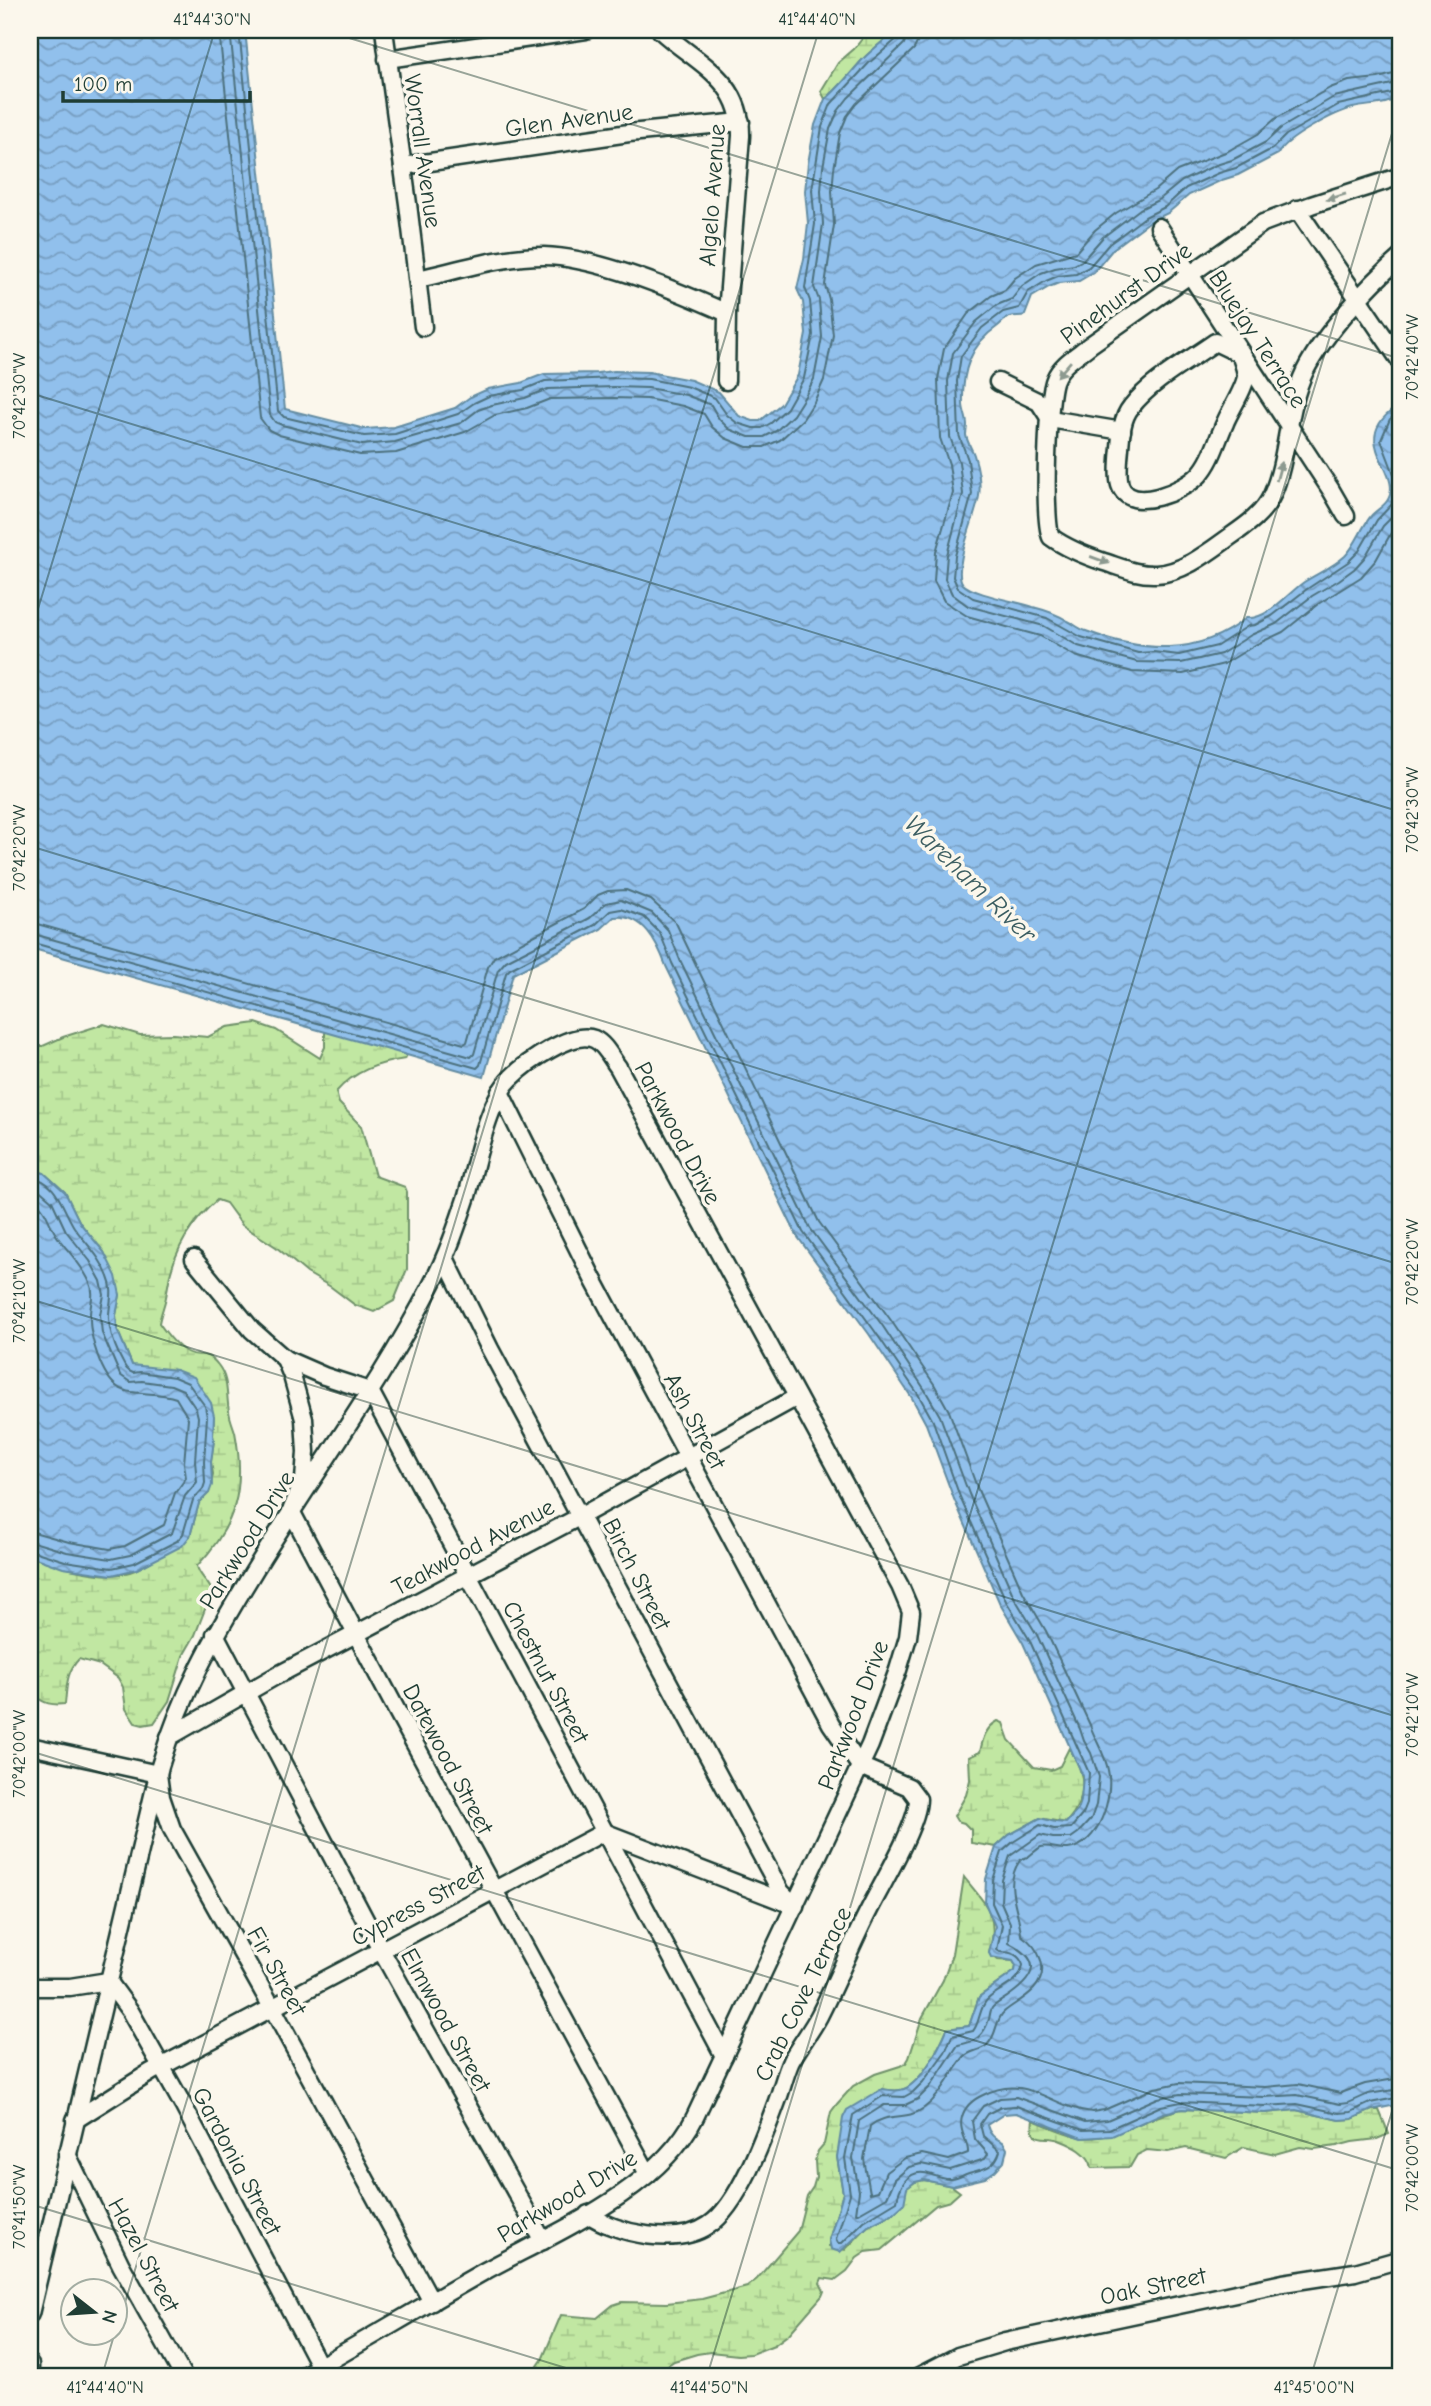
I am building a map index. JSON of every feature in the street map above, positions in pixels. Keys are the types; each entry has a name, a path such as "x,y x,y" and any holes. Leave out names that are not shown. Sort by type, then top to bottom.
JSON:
{"street":[{"name":"Worrall Avenue","path":"384,30 423,327"},
{"path":"387,59 586,30"},
{"name":"Algelo Avenue","path":"660,30 712,71 723,83 737,106 741,122 727,313 726,381"},
{"name":"Glen Avenue","path":"403,166 629,133 741,122"},
{"name":"Pinehurst Drive","path":"1401,176 1297,209 1263,223 1063,367 1052,386 1046,506 1050,536 1098,560 1152,574 1175,570 1196,560 1241,529 1261,512 1273,492 1296,395 1311,361 1335,328 1401,257"},
{"path":"1297,209 1401,362"},
{"name":"Bluejay Terrace","path":"1159,227 1346,516"},
{"path":"418,279 494,262 556,257 594,264 672,290 727,313"},
{"path":"1215,342 1240,354 1246,377 1206,465 1198,477 1189,483 1149,500 1130,496 1122,489 1120,482 1122,431 1125,416 1133,404 1167,375 1215,342"},
{"path":"998,382 1039,402 1050,419 1122,431"},
{"name":"Parkwood Drive","path":"30,2314 158,1774 169,1737 191,1682 215,1634 416,1314 445,1258 500,1092 519,1070 559,1045 584,1037 602,1045 618,1067 905,1595 911,1612 908,1637 898,1670 860,1766 687,2132 671,2153 648,2175 543,2241 303,2376"},
{"name":"Ash Street","path":"500,1092 591,1274 687,1456 831,1724 860,1766"},
{"name":"Birch Street","path":"445,1258 490,1349 781,1892 795,1906"},
{"path":"194,1259 252,1330 285,1359 324,1376 370,1391"},
{"path":"285,1359 299,1395 306,1441 304,1480 291,1511"},
{"name":"Chestnut Street","path":"370,1391 724,2056"},
{"name":"Teakwood Avenue","path":"169,1737 246,1692 469,1576 797,1397"},
{"name":"Datewood Street","path":"291,1511 648,2175"},
{"name":"Elmwood Street","path":"215,1634 381,1950 543,2241"},
{"path":"30,1746 158,1774"},
{"name":"Crab Cove Terrace","path":"587,2214 614,2228 654,2236 671,2236 706,2227 720,2217 732,2199 756,2151 791,2062 826,2003 917,1812 918,1799 912,1789 860,1766"},
{"name":"Fir Street","path":"158,1774 161,1797 172,1829 432,2302"},
{"path":"604,1832 795,1906"},
{"name":"Cypress Street","path":"75,2120 161,2067 604,1832"},
{"path":"30,1987 70,1987 108,1981"},
{"name":"Gardonia Street","path":"108,1981 130,2011 161,2067 320,2367"},
{"name":"Hazel Street","path":"67,2154 121,2264 183,2376"},
{"name":"Oak Street","path":"919,2376 948,2360 1005,2342 1283,2283 1355,2272 1401,2259"},
{"path":"30,2364 30,2376"}],"green space":[{"path":"869,30 896,30 863,59 825,99 821,91 838,63"},
{"path":"256,1023 276,1030 320,1058 325,1047 325,1029 414,1037 405,1059 367,1069 336,1092 339,1103 361,1126 375,1176 405,1187 407,1269 394,1301 374,1312 355,1305 307,1273 276,1247 242,1225 226,1203 217,1200 198,1219 183,1241 173,1265 159,1323 181,1348 214,1360 226,1381 229,1414 238,1452 238,1488 235,1505 221,1536 197,1566 212,1591 195,1635 183,1656 169,1701 154,1723 135,1723 126,1709 123,1687 118,1678 100,1665 79,1659 69,1674 65,1704 48,1703 39,1699 30,1686 30,1556 82,1572 123,1574 149,1563 190,1536 199,1503 209,1493 213,1474 211,1462 214,1416 132,1365 117,1329 116,1315 120,1295 104,1252 80,1223 65,1192 44,1173 30,1170 30,1046 43,1046 104,1024 140,1035 208,1037 227,1027"},
{"path":"998,1721 1003,1723 1009,1740 1034,1767 1051,1770 1060,1766 1069,1748 1079,1768 1082,1786 1078,1805 1066,1823 1040,1818 1009,1835 996,1847 971,1843 971,1830 954,1816 966,1795 970,1780 969,1757 980,1752 987,1730"},
{"path":"964,1877 984,1903 992,1920 989,1953 998,1960 1013,1961 1015,1971 979,1997 969,2026 947,2029 935,2054 911,2085 901,2090 882,2089 842,2138 837,2157 843,2193 829,2246 845,2250 868,2226 894,2213 907,2188 915,2182 924,2180 952,2186 960,2192 950,2201 936,2205 882,2250 866,2252 857,2258 847,2271 835,2280 822,2278 822,2296 789,2334 774,2345 751,2354 697,2354 634,2376 531,2376 542,2360 561,2315 597,2318 613,2305 622,2302 667,2303 702,2299 747,2287 757,2279 798,2231 807,2196 816,2177 815,2161 824,2144 831,2112 853,2086 875,2074 906,2063 909,2058 922,2018 943,1980 952,1954"},
{"path":"1182,2109 1265,2113 1296,2110 1339,2120 1352,2119 1372,2110 1379,2110 1389,2134 1377,2139 1314,2149 1300,2147 1275,2154 1244,2147 1226,2158 1186,2148 1168,2152 1147,2150 1137,2155 1130,2167 1092,2168 1088,2158 1080,2150 1059,2140 1036,2136 1032,2128 1033,2120 1069,2134 1092,2138"}],"water":[{"name":"Wareham River","path":"30,30 245,30 285,409 365,429 394,427 455,408 488,389 521,383 544,374 614,371 649,372 691,380 719,392 739,416 760,421 781,404 798,375 806,334 803,302 797,289 808,223 805,191 815,125 825,99 863,59 896,30 1401,30 1401,96 1390,102 1353,108 1335,115 1301,133 1278,154 1238,175 1189,195 1168,213 1149,222 1113,249 1094,272 1079,281 1049,287 1032,297 1025,315 1007,318 988,333 974,350 966,370 963,407 967,422 967,440 975,460 980,486 962,555 960,577 968,588 1051,612 1083,630 1107,638 1169,647 1209,639 1228,631 1246,618 1262,615 1349,552 1371,516 1387,501 1391,490 1375,443 1376,431 1384,418 1401,404 1401,2104 1372,2110 1352,2119 1339,2120 1296,2110 1265,2113 1182,2109 1163,2113 1112,2136 1082,2138 1016,2113 1004,2114 987,2125 1007,2149 1004,2161 995,2171 985,2178 952,2186 924,2180 915,2182 907,2188 904,2204 894,2213 868,2226 840,2252 831,2249 829,2240 843,2193 837,2157 843,2118 847,2110 882,2089 899,2090 911,2085 930,2063 947,2029 969,2026 979,1997 1015,1971 1013,1961 991,1957 989,1953 995,1926 985,1903 986,1879 996,1847 1009,1835 1040,1818 1066,1823 1078,1810 1083,1776 1023,1643 1000,1604 954,1499 926,1424 869,1334 797,1236 654,939 641,925 624,917 614,917 601,929 513,974 484,1077 30,948"},
{"path":"30,1170 44,1173 65,1192 80,1223 104,1252 116,1276 120,1295 116,1315 117,1329 132,1365 176,1370 194,1377 211,1403 214,1416 212,1485 209,1493 199,1503 190,1536 182,1546 137,1569 112,1575 63,1568 30,1556"}]}
